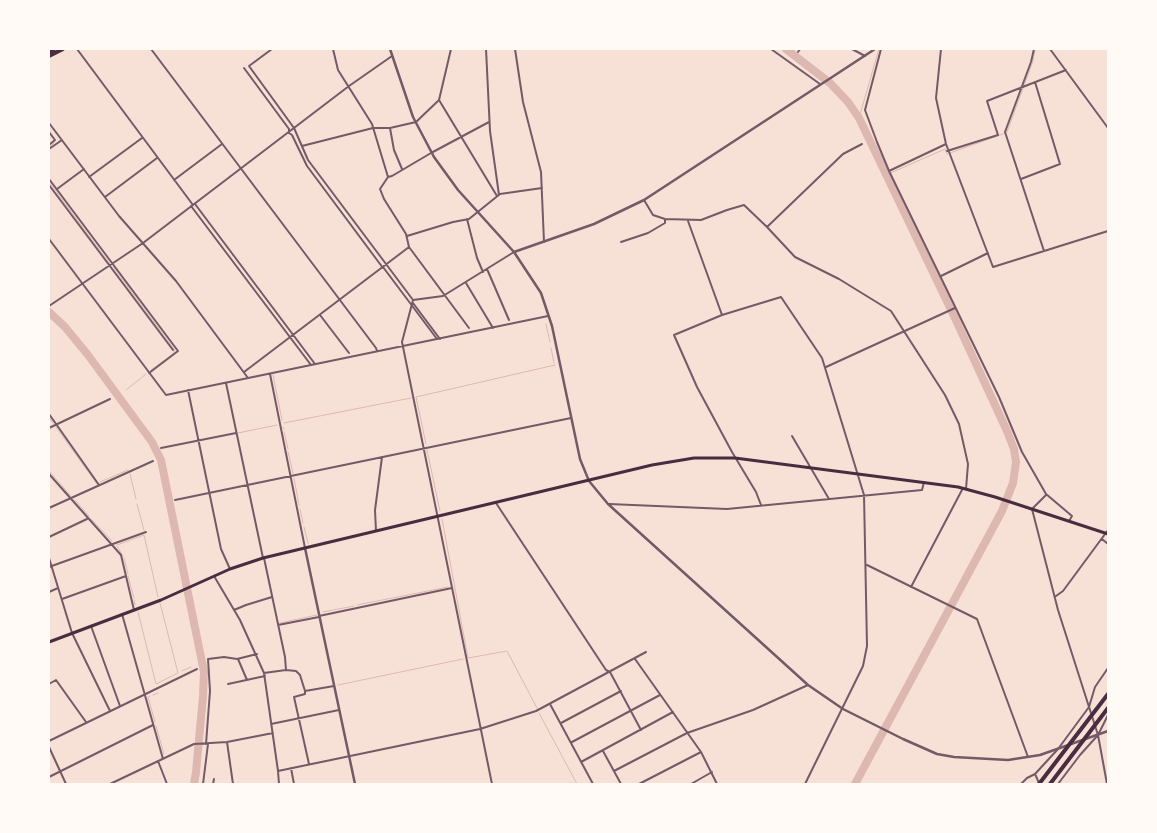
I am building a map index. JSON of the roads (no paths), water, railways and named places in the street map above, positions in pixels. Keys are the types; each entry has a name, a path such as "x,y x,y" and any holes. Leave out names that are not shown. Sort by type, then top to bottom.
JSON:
{"highway":[{"path":"49,52 54,49"},
{"path":"49,56 63,49"},
{"path":"1039,784 1108,694"},
{"path":"1050,784 1108,708"}],"main road":[{"path":"49,642 134,610 230,569 264,558 495,502 673,461 702,457 735,458 965,488 1108,532"}],"street":[{"path":"77,49 174,180 315,364"},
{"path":"151,49 377,351"},
{"path":"272,49 249,66 294,128 308,160 387,265 438,338"},
{"path":"333,49 338,70 373,128 388,176"},
{"path":"390,49 416,122 431,153 454,185 514,252 540,292 550,316 580,459 589,481 608,504 808,685 843,709 923,749 954,757 998,760 1028,758 1108,731"},
{"path":"302,146 373,128 390,128 416,122 439,100 451,49"},
{"path":"486,49 490,122 498,196"},
{"path":"515,49 523,102 540,169 544,242"},
{"path":"771,49 821,85"},
{"path":"853,49 864,56"},
{"path":"413,302 445,295 514,252 594,224 644,200 875,49"},
{"path":"881,49 865,110 889,171 999,397 1022,452 1046,494 1072,516 1069,521"},
{"path":"941,49 936,98 947,151 993,267 1108,231"},
{"path":"1034,49 1005,132 1044,251"},
{"path":"1050,49 1108,128"},
{"path":"49,306 143,243 289,131 392,56"},
{"path":"244,68 289,129 307,166 383,268 413,302"},
{"path":"947,151 998,135 987,101 1066,70"},
{"path":"1020,179 1060,164 1038,95 1036,82"},
{"path":"439,100 498,196"},
{"path":"49,122 105,197 176,281 247,377"},
{"path":"469,328 409,247 407,236 380,190 388,176 490,122"},
{"path":"390,128 394,150 402,170"},
{"path":"49,132 55,140 49,145"},
{"path":"90,177 142,137"},
{"path":"49,149 62,140"},
{"path":"174,180 222,144"},
{"path":"767,226 842,154 862,144"},
{"path":"889,171 946,144"},
{"path":"105,197 158,157"},
{"path":"56,189 84,169"},
{"path":"49,179 174,350"},
{"path":"49,185 178,351 150,373"},
{"path":"407,236 467,219 498,196 542,188"},
{"path":"644,200 653,215 665,220 701,220 744,205 767,226 795,257 891,311 945,396 959,424 968,464 965,488 911,587"},
{"path":"193,205 311,364"},
{"path":"467,219 477,258 483,272"},
{"path":"621,242 648,234 665,223 665,220"},
{"path":"688,220 722,315"},
{"path":"49,239 165,394 550,316"},
{"path":"244,372 409,247"},
{"path":"941,276 988,254"},
{"path":"487,269 509,320"},
{"path":"466,282 493,327"},
{"path":"761,505 756,492 735,458 697,387 674,336 722,315 783,297 809,336 826,367 864,495 867,646 863,666 805,784"},
{"path":"413,302 402,346 492,784"},
{"path":"826,367 955,308"},
{"path":"320,315 349,353"},
{"path":"270,374 304,548 355,784"},
{"path":"226,383 285,657 286,670"},
{"path":"188,390 221,548 230,569"},
{"path":"49,428 110,399"},
{"path":"49,414 99,485"},
{"path":"175,500 571,418"},
{"path":"161,448 236,433"},
{"path":"792,436 829,499"},
{"path":"376,531 375,510 382,457"},
{"path":"49,508 153,461"},
{"path":"49,474 121,555 134,610"},
{"path":"608,504 727,509 922,490 924,482"},
{"path":"1046,494 1032,510 1055,597 1098,735 1107,784"},
{"path":"495,502 606,670 610,672 642,730"},
{"path":"49,537 88,518"},
{"path":"50,567 146,532"},
{"path":"1055,597 1063,591 1108,532"},
{"path":"1102,540 1108,544"},
{"path":"49,558 50,567 59,588 72,633 110,711"},
{"path":"866,565 977,619 1028,758"},
{"path":"62,599 126,576"},
{"path":"214,576 257,654 264,674 279,784"},
{"path":"49,592 59,588"},
{"path":"278,625 452,588"},
{"path":"234,610 272,596"},
{"path":"122,614 163,759"},
{"path":"91,626 120,706"},
{"path":"278,771 480,729 536,711 646,652"},
{"path":"203,784 210,691 208,659 224,657 238,659 257,654"},
{"path":"635,658 701,752 718,784"},
{"path":"238,659 247,680"},
{"path":"1021,784 1035,774 1058,749 1089,707 1095,687 1108,668"},
{"path":"49,741 197,669"},
{"path":"228,684 286,670 296,671 300,675 305,691"},
{"path":"49,684 56,680 86,722"},
{"path":"614,771 687,733 753,710 808,685"},
{"path":"309,764 294,697 305,694 305,691 334,686"},
{"path":"561,723 621,691"},
{"path":"572,742 660,695"},
{"path":"550,704 593,784"},
{"path":"272,724 339,710"},
{"path":"581,762 673,712"},
{"path":"1058,784 1098,735 1108,715"},
{"path":"49,777 153,725"},
{"path":"110,784 195,744 227,742 273,733"},
{"path":"227,742 233,784"},
{"path":"49,747 66,784"},
{"path":"603,751 621,784"},
{"path":"639,784 701,752"},
{"path":"158,761 167,784"},
{"path":"291,768 294,784"},
{"path":"691,784 712,772"},
{"path":"1035,774 1039,784"},
{"path":"213,784 214,779"}],"waterway":[{"path":"786,49 830,83 848,102 859,118 1007,431 1014,449 1016,462 1013,483 1002,511 855,784"},
{"path":"859,118 879,49"},
{"path":"886,175 945,149 947,154 1007,132 1033,61 1035,49"},
{"path":"49,148 54,143"},
{"path":"49,182 110,264"},
{"path":"113,267 174,349 174,353 151,370"},
{"path":"49,312 65,327 88,355 152,442 161,460 204,672 194,784"},
{"path":"546,324 550,342"},
{"path":"551,348 554,363"},
{"path":"426,444 416,397 555,365"},
{"path":"126,390 146,374"},
{"path":"273,375 282,420"},
{"path":"284,423 411,398"},
{"path":"49,417 53,423"},
{"path":"238,433 277,425"},
{"path":"56,427 97,484"},
{"path":"284,432 288,449"},
{"path":"427,450 440,511"},
{"path":"288,452 293,473"},
{"path":"100,482 128,470"},
{"path":"49,471 70,495"},
{"path":"130,474 136,499"},
{"path":"294,478 299,505"},
{"path":"75,500 89,516"},
{"path":"137,504 144,530"},
{"path":"300,509 303,523"},
{"path":"91,519 112,541"},
{"path":"442,519 468,658 507,651 537,708"},
{"path":"304,527 308,543"},
{"path":"117,545 144,535 158,597"},
{"path":"117,546 123,556"},
{"path":"124,558 128,574"},
{"path":"128,576 134,598"},
{"path":"357,605 448,587"},
{"path":"134,600 135,605"},
{"path":"138,612 156,684 178,673 160,603"},
{"path":"323,612 354,606"},
{"path":"280,623 317,615"},
{"path":"338,685 463,659"},
{"path":"182,671 191,667"},
{"path":"153,695 158,693"},
{"path":"150,696 148,697 155,722"},
{"path":"539,713 577,784"},
{"path":"156,726 164,754"},
{"path":"564,784 572,783"}]}
